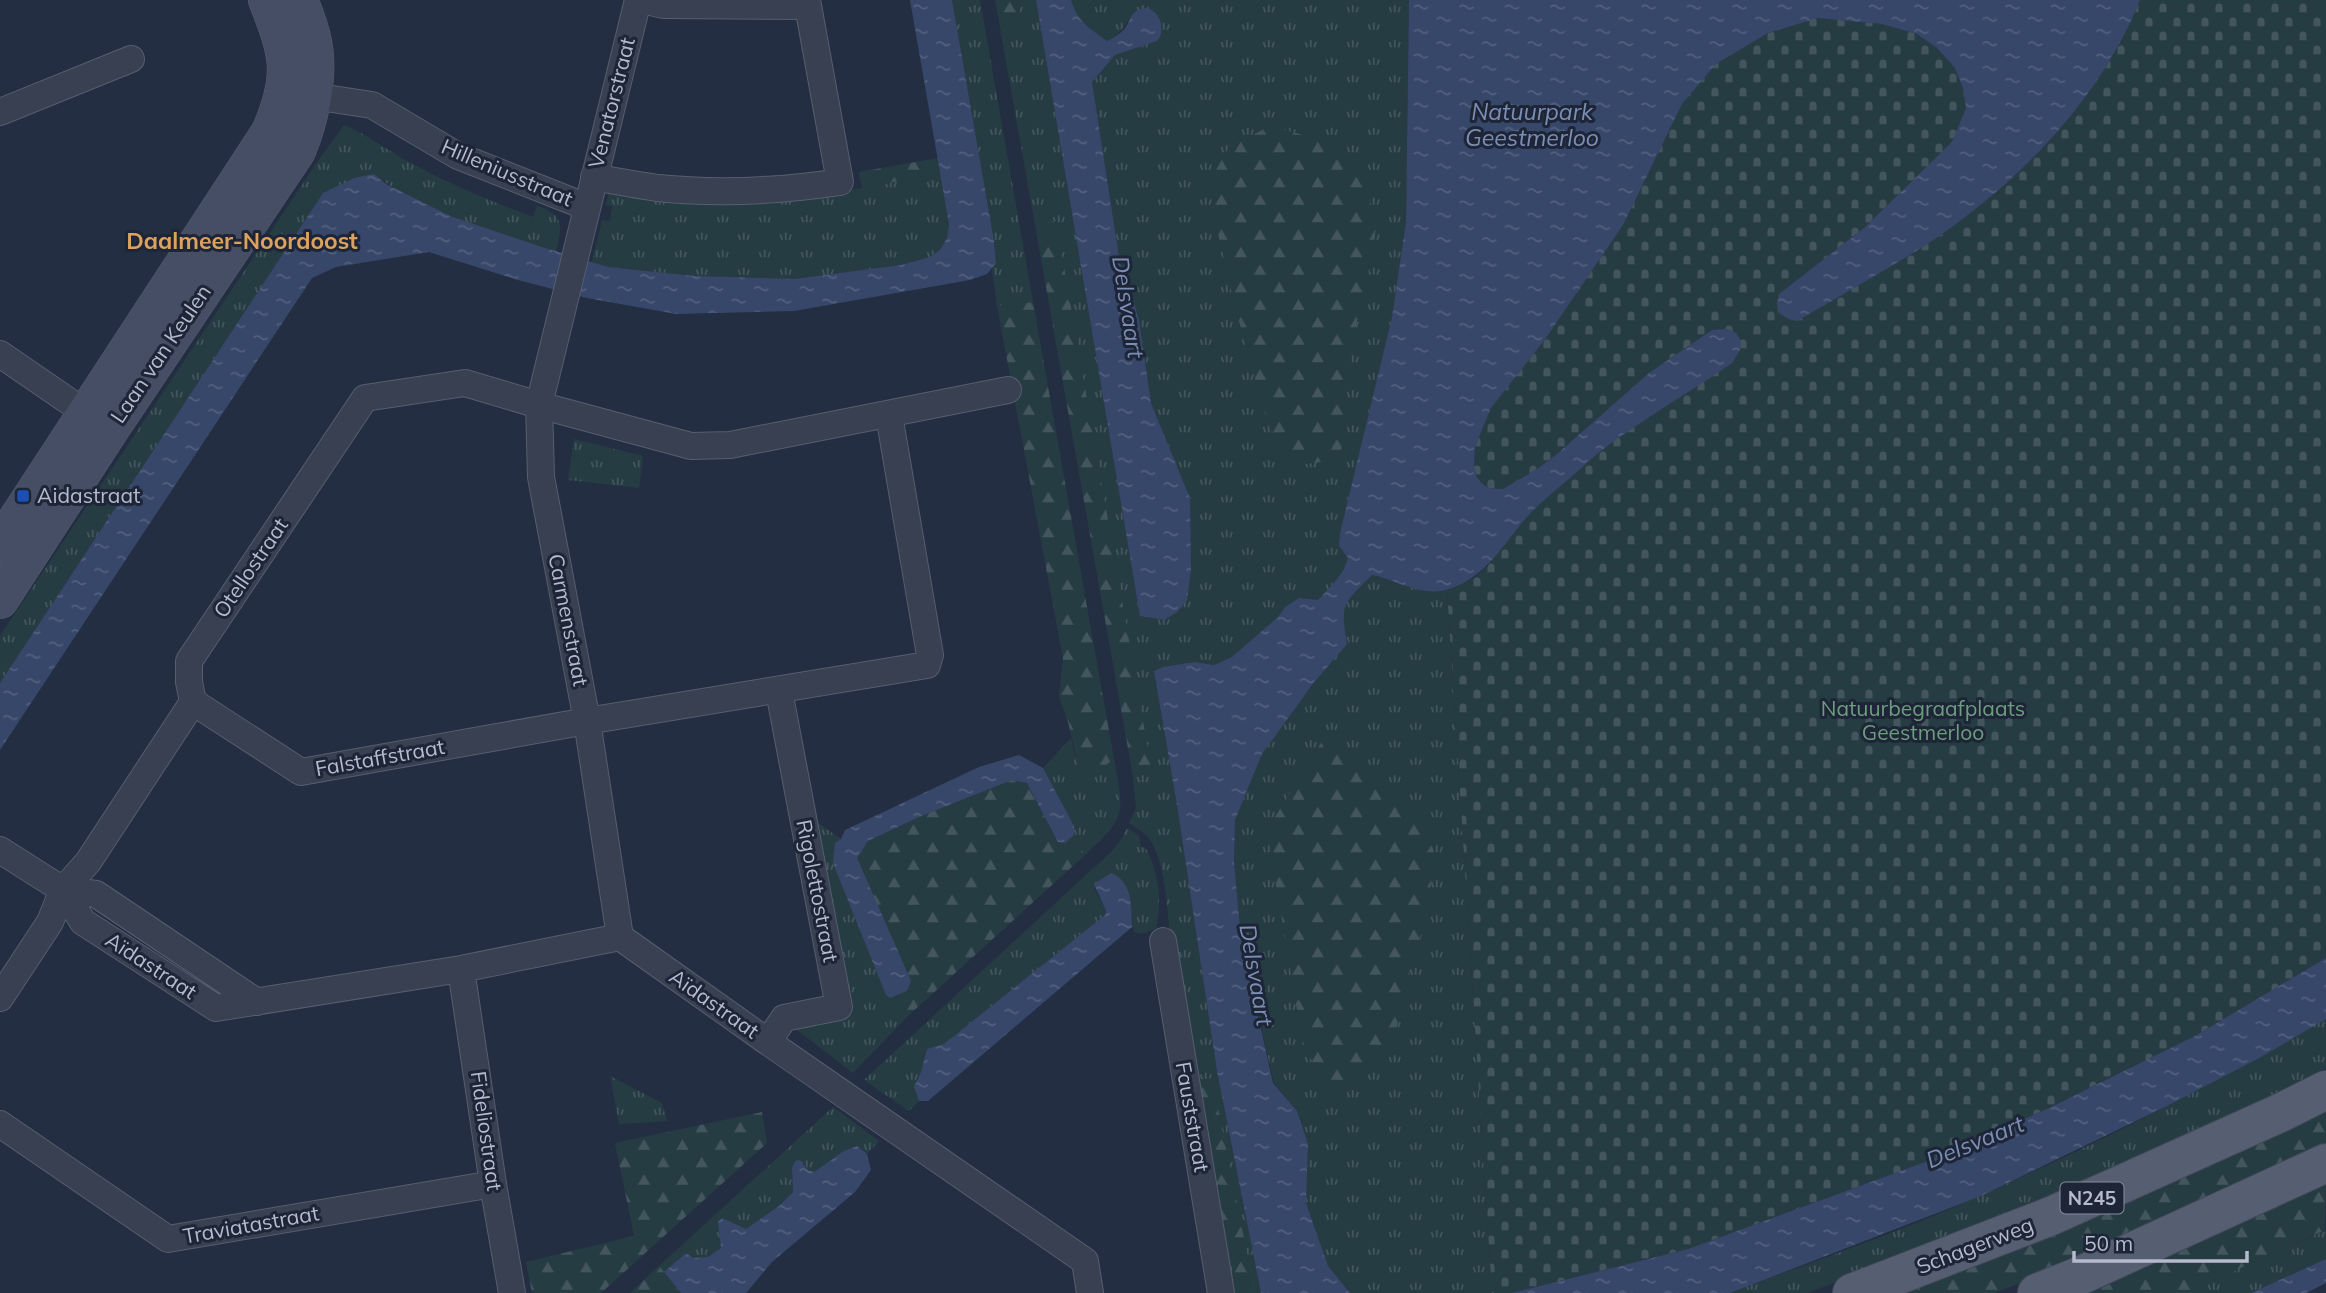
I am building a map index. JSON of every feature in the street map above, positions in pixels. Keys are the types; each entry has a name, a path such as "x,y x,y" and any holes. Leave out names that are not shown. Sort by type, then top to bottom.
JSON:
{"main road":[{"name":"Schagerweg","path":"1852,1293 2052,1216 2326,1090"},
{"path":"2037,1293 2326,1163"}],"street":[{"name":"Laan van Keulen","path":"0,545 98,421 297,150 306,126 286,51 267,0"},
{"name":"Laan van Keulen","path":"298,95 314,45 299,0"},
{"name":"Venatorstraat","path":"587,207 594,177 652,1 807,3 840,182"},
{"path":"0,112 131,59"},
{"name":"Hilleniusstraat","path":"298,95 372,105 458,156 587,207"},
{"name":"Hilleniusstraat","path":"594,177 658,188 728,191 803,188 840,182"},
{"name":"Carmenstraat","path":"587,207 538,405 541,477 587,721 620,937"},
{"path":"0,354 98,421"},
{"name":"Otellostraat","path":"193,702 189,661 365,398 465,383 538,405"},
{"path":"538,405 691,446 730,445 1008,390"},
{"path":"587,721 928,665 930,655 889,415"},
{"name":"Laan van Keulen","path":"0,600 98,421"},
{"name":"Rigolettostraat","path":"768,1042 784,1017 839,1007 779,691"},
{"path":"0,998 50,922 63,890 88,862 193,702"},
{"name":"Falstaffstraat","path":"193,702 301,772 587,721"},
{"name":"Aïdastraat","path":"0,850 63,890 83,922 216,1008 461,969 620,937 1085,1261 1090,1293"},
{"name":"Fauststraat","path":"1163,941 1222,1293"},
{"name":"Fideliostraat","path":"461,969 512,1293"},
{"name":"Traviatastraat","path":"0,1124 168,1239 493,1184"}],"green space":[{"path":"952,0 980,0 1033,302 997,306 992,268 996,263 994,241"},
{"path":"995,0 1018,0 1023,29 1001,33"},
{"path":"1018,0 1036,0 1140,616 1164,620 1190,498 1151,403 1139,320 1120,263 1092,82 1115,55 1157,41 1162,27 1157,19 1144,9 1133,15 1114,38 1107,41 1081,19 1071,0 1409,0 1406,222 1392,317 1340,533 1339,546 1348,558 1344,569 1318,600 1299,598 1285,607 1278,617 1232,657 1214,665 1195,662 1154,671 1217,1071 1261,1293 1230,1293 1170,948 1160,863 1150,840 1129,823 1136,808 1133,777 1151,773 1056,222 1035,225 1001,33 1023,29"},
{"name":"Natuurbegraafplaats Geestmerloo","path":"2140,0 2326,0 2326,958 2195,1036 2040,1112 1925,1162 1688,1249 1512,1293 1492,1293 1447,590 1472,579 1487,567 1537,505 1616,439 1731,363 1740,350 1712,330 1649,373 1557,454 1503,489 1489,488 1482,484 1474,468 1475,447 1491,408 1546,338 1623,225 1682,104 1716,64 1768,33 1818,18 1882,24 1917,34 1937,48 1955,68 1963,88 1966,108 1952,143 1864,228 1779,294 1797,321 1935,239 1967,216 2028,163 2055,134 2103,71"},
{"path":"344,125 454,185 533,217 537,206 553,213 560,228 556,251 438,211 394,188 374,174 323,193 0,683 0,636"},
{"path":"1270,126 1325,141 1364,184 1377,222 1366,286 1353,337 1345,432 1341,451 1329,461 1304,464 1291,460 1268,425 1234,303 1215,220 1211,179 1229,147"},
{"path":"938,158 941,173 862,188 859,172"},
{"path":"941,173 949,224 947,238 940,250 930,257 901,265 794,279 695,276 608,267 592,262 602,220 610,221 612,206 606,205 610,186 835,193"},
{"path":"1056,221 1152,773 1133,777 1035,225"},
{"path":"1033,302 1114,759 1089,773 1079,769 1059,696 1063,658 997,306"},
{"path":"574,439 643,456 639,488 568,480"},
{"path":"1372,575 1417,589 1447,590 1491,1278 2326,958 2195,1036 2047,1109 1925,1162 1512,1293 1350,1293 1328,1266 1306,1203 1308,1144 1297,1111 1274,1083 1241,939 1234,862 1235,820 1262,754 1326,668 1345,601"},
{"path":"1071,738 1075,756 1102,768 1114,759 1120,791 1119,813 1115,822 1109,832 1085,855 1072,837 1074,826 1043,768"},
{"path":"1324,738 1377,770 1427,827 1433,853 1429,909 1412,963 1397,1026 1384,1059 1362,1080 1325,1083 1303,1046 1267,830"},
{"path":"1012,780 1027,783 1058,842 1065,843 1072,837 1085,855 908,1016 896,996 907,991 856,858 868,841 919,817"},
{"path":"811,818 841,839 890,998 896,996 908,1016 853,1073 792,1026 844,1011"},
{"path":"1127,828 1139,836 1141,847 1146,848 1154,868 1159,898 1156,929 1141,934 1135,932 1132,927 1130,898 1094,888 1106,911 1105,915 944,1044 928,1049 914,1087 919,1101 909,1111 864,1080 1112,851"},
{"path":"2326,1019 2326,1068 2280,1092 2063,1190 1907,1256 1807,1293 1730,1293 1951,1209 2070,1155 2156,1112"},
{"path":"610,1076 662,1103 667,1121 619,1124"},
{"path":"1212,1078 1255,1293 1237,1293 1196,1080"},
{"path":"833,1107 879,1141 867,1154 857,1146 814,1172 808,1170 804,1164 792,1168 793,1192 779,1206 746,1229 718,1222 722,1247 708,1257 693,1259 686,1253 664,1272 659,1266"},
{"path":"2326,1109 2326,1145 2156,1228 1995,1293 1906,1293 2091,1219"},
{"path":"762,1112 767,1143 601,1293 532,1293 526,1262 634,1236 615,1143"},
{"path":"2326,1184 2325,1230 2185,1293 2090,1293"},
{"path":"2326,1230 2326,1259 2251,1293 2185,1293"},
{"path":"659,1266 681,1293 630,1293"}],"water":[{"path":"910,0 952,0 994,241 996,263 987,274 970,280 794,311 676,314 587,298 429,252 336,267 312,278 0,750 0,683 323,193 354,178 374,174 386,184 450,216 608,267 695,276 794,279 901,265 930,257 940,250 947,238 949,224"},
{"name":"Delsvaart","path":"1036,0 1071,0 1081,19 1107,41 1122,32 1133,14 1144,8 1155,13 1161,24 1162,30 1157,41 1115,55 1092,82 1120,263 1139,320 1151,403 1190,498 1191,570 1187,600 1177,612 1164,620 1140,616"},
{"name":"Natuurpark Geestmerloo","path":"1409,0 2140,0 2103,71 2055,134 2028,163 1967,216 1935,239 1797,321 1778,312 1779,294 1864,228 1952,142 1966,108 1963,88 1955,68 1937,48 1917,34 1882,24 1818,18 1768,33 1716,64 1682,104 1623,225 1546,338 1491,408 1475,447 1474,468 1477,477 1489,488 1503,489 1537,469 1649,373 1712,330 1728,329 1736,333 1741,341 1740,350 1732,363 1600,452 1536,507 1483,569 1462,584 1439,591 1419,590 1372,575 1346,605 1344,620 1347,644 1312,685 1262,754 1235,820 1234,862 1241,939 1273,1083 1297,1111 1308,1144 1306,1203 1328,1266 1350,1293 1261,1293 1217,1071 1154,671 1195,662 1214,665 1232,657 1278,617 1285,607 1299,598 1318,600 1344,569 1348,558 1339,546 1340,533 1392,317 1406,222"},
{"path":"1019,755 1043,768 1074,826 1074,835 1065,843 1058,842 1027,783 1012,780 919,817 868,841 857,858 911,981 907,991 890,998 886,995 833,863 835,843 841,839 845,830 979,767"},
{"path":"1111,873 1123,882 1127,889 1131,903 1132,927 928,1101 919,1101 914,1087 927,1049 944,1044 1105,915 1106,911 1094,884"},
{"name":"Delsvaart","path":"2326,958 2326,1019 2171,1104 1981,1196 1730,1293 1512,1293 1688,1249 1925,1162 2047,1109 2195,1036"},
{"path":"857,1146 867,1154 871,1170 855,1192 772,1262 746,1293 681,1293 664,1272 686,1253 693,1258 708,1257 721,1248 718,1222 722,1218 746,1229 779,1206 793,1192 792,1168 795,1161 800,1160 808,1170 814,1172 844,1151"},
{"path":"2326,1259 2326,1283 2306,1293 2251,1293"}],"place":[{"name":"Aidastraat","path":"23,496"}],"district":[{"name":"Daalmeer-Noordoost","path":"242,241"}]}
